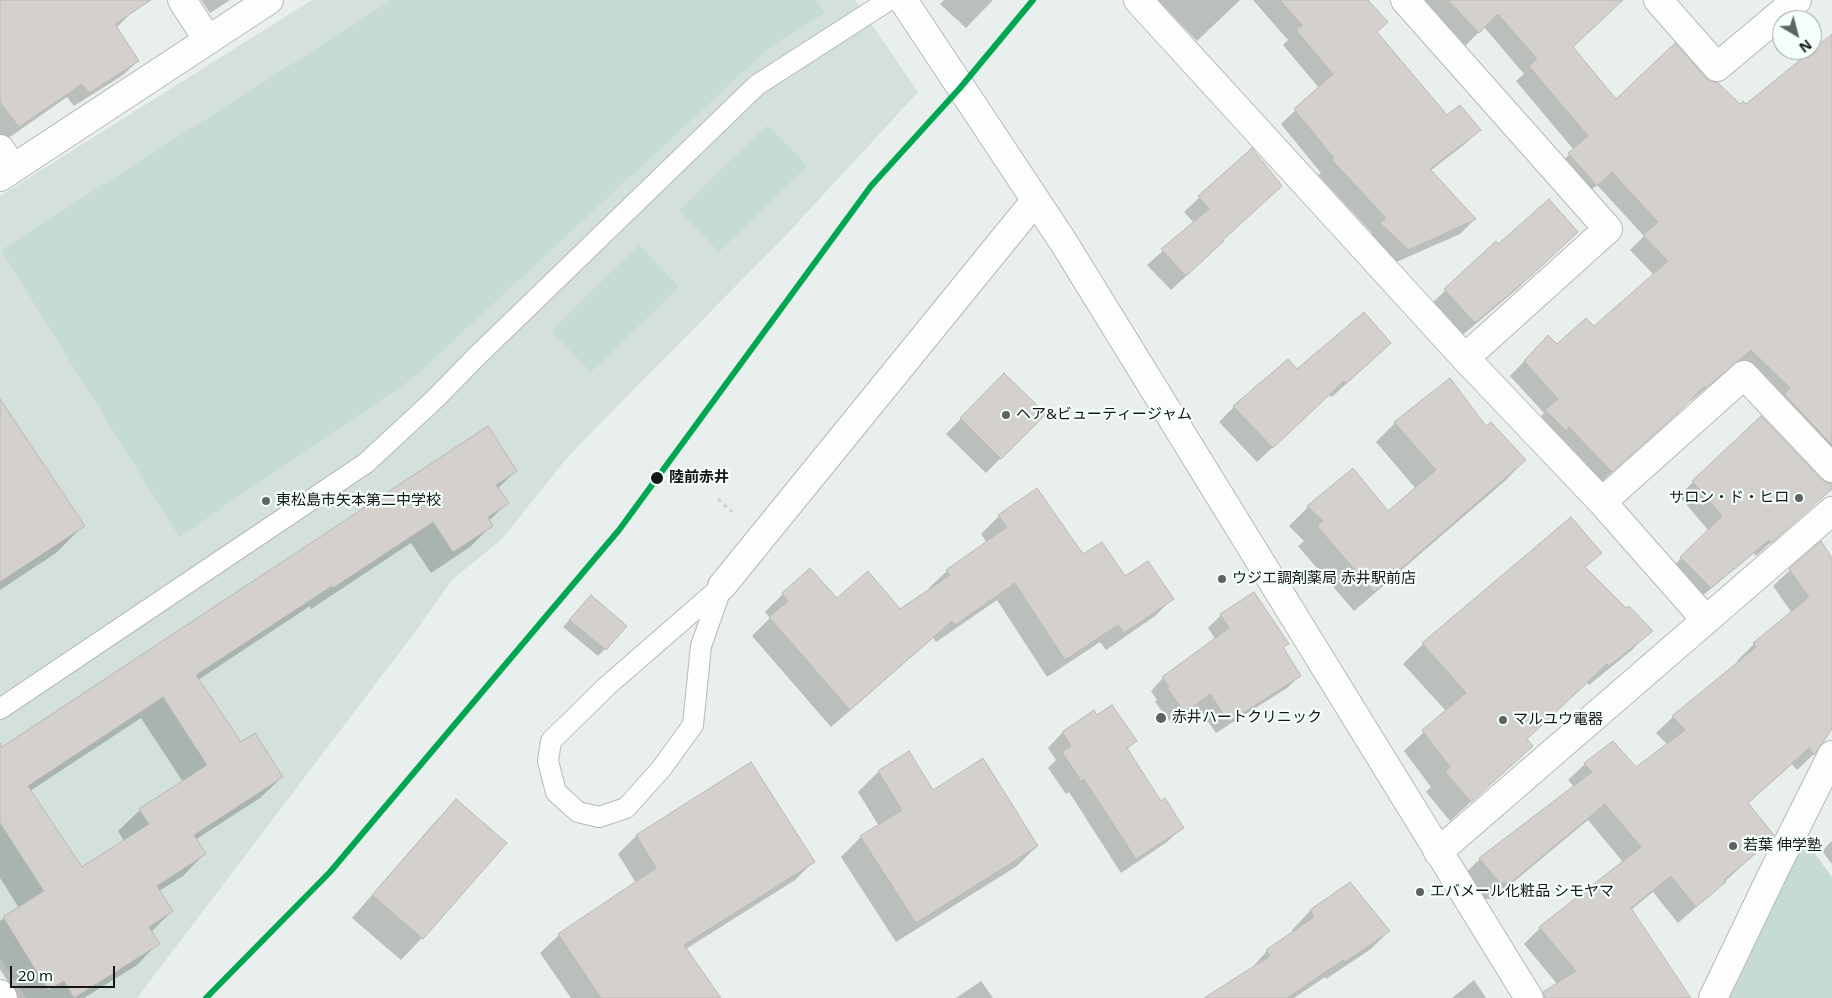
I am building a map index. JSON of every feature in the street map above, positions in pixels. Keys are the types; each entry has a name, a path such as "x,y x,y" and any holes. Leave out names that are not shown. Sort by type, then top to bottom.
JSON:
{"street":[{"path":"182,0 208,40"},
{"path":"4,165 208,40 269,0"},
{"path":"903,0 1079,269 1529,998"},
{"path":"1138,0 1465,358 1602,502 1706,620"},
{"path":"1406,0 1608,229 1465,358"},
{"path":"1658,0 1717,67 1797,0"},
{"path":"722,586 1035,201"},
{"path":"1602,502 1744,375 1832,468"},
{"path":"1438,852 1832,511"},
{"path":"1713,998 1772,873 1832,755"},
{"path":"0,994 3,998"}],"lane":[{"path":"0,709 366,463 757,85 889,0"},
{"path":"722,586 701,646 693,725 661,769 626,808 599,816 578,812 556,792 548,761 551,741 607,686 722,586"}],"path":[{"path":"718,499 732,512"}],"shaded area":[{"name":"東松島市矢本第二中学校","path":"312,0 855,0 918,92 789,232 584,440 562,464 502,539 452,580 415,632 137,998 26,998 0,958 0,196"}],"green space":[{"path":"392,0 816,0 825,13 770,47 413,378 179,537 1,250"},
{"path":"768,125 807,166 719,252 679,210"},
{"path":"639,245 679,287 591,372 551,331"},
{"path":"1804,839 1832,877 1832,998 1723,998"}],"building":[{"path":"0,0 151,0 115,24 139,61 89,93 82,84 19,127 0,102"},
{"path":"1280,0 1368,0 1388,22 1377,32 1447,115 1460,105 1481,130 1430,169 1476,219 1409,250 1380,223 1386,218 1332,160 1334,158 1294,109 1333,74 1296,30 1302,25"},
{"path":"1448,0 1623,0 1573,47 1616,99 1675,43 1706,78 1711,82 1717,82 1740,104 1743,101 1746,104 1800,60 1822,60 1822,42 1832,34 1832,445 1784,394 1790,388 1751,350 1706,388 1705,386 1612,472 1569,427 1566,431 1545,410 1558,399 1524,361 1548,335 1557,344 1586,318 1594,326 1668,261 1643,235 1658,222 1612,172 1597,186 1568,153 1588,136 1529,66 1537,59 1498,14 1479,33"},
{"path":"1252,148 1282,186 1186,276 1161,249 1209,209 1198,196"},
{"path":"1549,199 1578,232 1532,275 1475,323 1444,289 1496,241 1498,244"},
{"path":"1364,312 1391,343 1347,383 1344,381 1273,448 1233,406 1288,359 1297,369"},
{"path":"1004,373 1046,414 1001,459 960,418"},
{"path":"1450,378 1486,426 1491,422 1526,460 1374,592 1317,526 1323,521 1307,506 1353,468 1388,511 1436,470 1394,422"},
{"path":"0,399 85,526 0,582"},
{"path":"1761,416 1821,479 1827,483 1832,483 1832,489 1771,543 1769,540 1711,588 1680,557 1722,516 1692,481"},
{"path":"488,426 517,471 496,485 509,503 488,517 493,526 453,552 433,522 196,675 241,742 255,733 283,777 194,835 206,854 157,886 173,911 149,927 160,944 74,998 64,981 48,990 3,917 44,891 0,823 0,743 2,747","holes":["163,697 207,765 139,809 149,824 82,867 28,786"]},
{"path":"1037,488 1083,554 1102,542 1125,576 1148,561 1174,599 1124,633 1118,625 1065,660 1015,583 955,625 952,621 850,710 769,617 788,601 782,593 810,568 837,598 868,571 900,609 950,575 946,570 1007,527 998,515"},
{"path":"1571,517 1602,553 1585,567 1626,608 1629,606 1653,631 1609,666 1607,664 1527,739 1533,746 1471,802 1445,772 1450,767 1422,730 1466,693 1422,643"},
{"path":"1821,541 1832,558 1832,729 1814,755 1809,748 1748,803 1774,835 1773,839 1724,880 1726,882 1696,907 1671,876 1631,908 1691,998 1545,998 1543,992 1576,971 1539,927 1641,847 1605,804 1510,883 1500,883 1479,858 1592,772 1584,763 1613,741 1636,767 1685,730 1672,716 1756,647 1753,643 1809,597 1789,569"},
{"path":"1254,592 1289,644 1283,647 1301,676 1229,722 1210,694 1185,713 1167,688 1169,687 1162,677 1229,628 1220,614"},
{"path":"591,595 627,626 606,650 569,620"},
{"path":"1112,705 1137,741 1127,748 1161,801 1165,798 1184,828 1136,859 1084,779 1081,781 1062,752 1071,746 1062,732 1094,710 1097,715"},
{"path":"909,751 933,790 983,758 1038,846 916,923 860,836 902,810 878,771"},
{"path":"751,762 815,862 684,945 721,998 601,998 558,934 656,868 636,835"},
{"path":"456,799 507,843 423,939 372,895"},
{"path":"1350,882 1390,931 1287,998 1204,998 1270,956 1266,950 1314,917 1310,910"}],"transit line":[{"path":"206,998 330,872 619,530 871,186 960,88 1033,0"}],"place":[{"name":"ヘア&ビューティージャム","path":"1006,415"},
{"name":"陸前赤井","path":"657,478"},
{"name":"サロン・ド・ヒロ","path":"1799,498"},
{"name":"東松島市矢本第二中学校","path":"266,501"},
{"name":"ウジエ調剤薬局 赤井駅前店","path":"1222,579"},
{"name":"赤井ハートクリニック","path":"1161,718"},
{"name":"マルユウ電器","path":"1503,720"},
{"name":"若葉 伸学塾","path":"1733,846"},
{"name":"エバメール化粧品 シモヤマ","path":"1420,892"}]}
